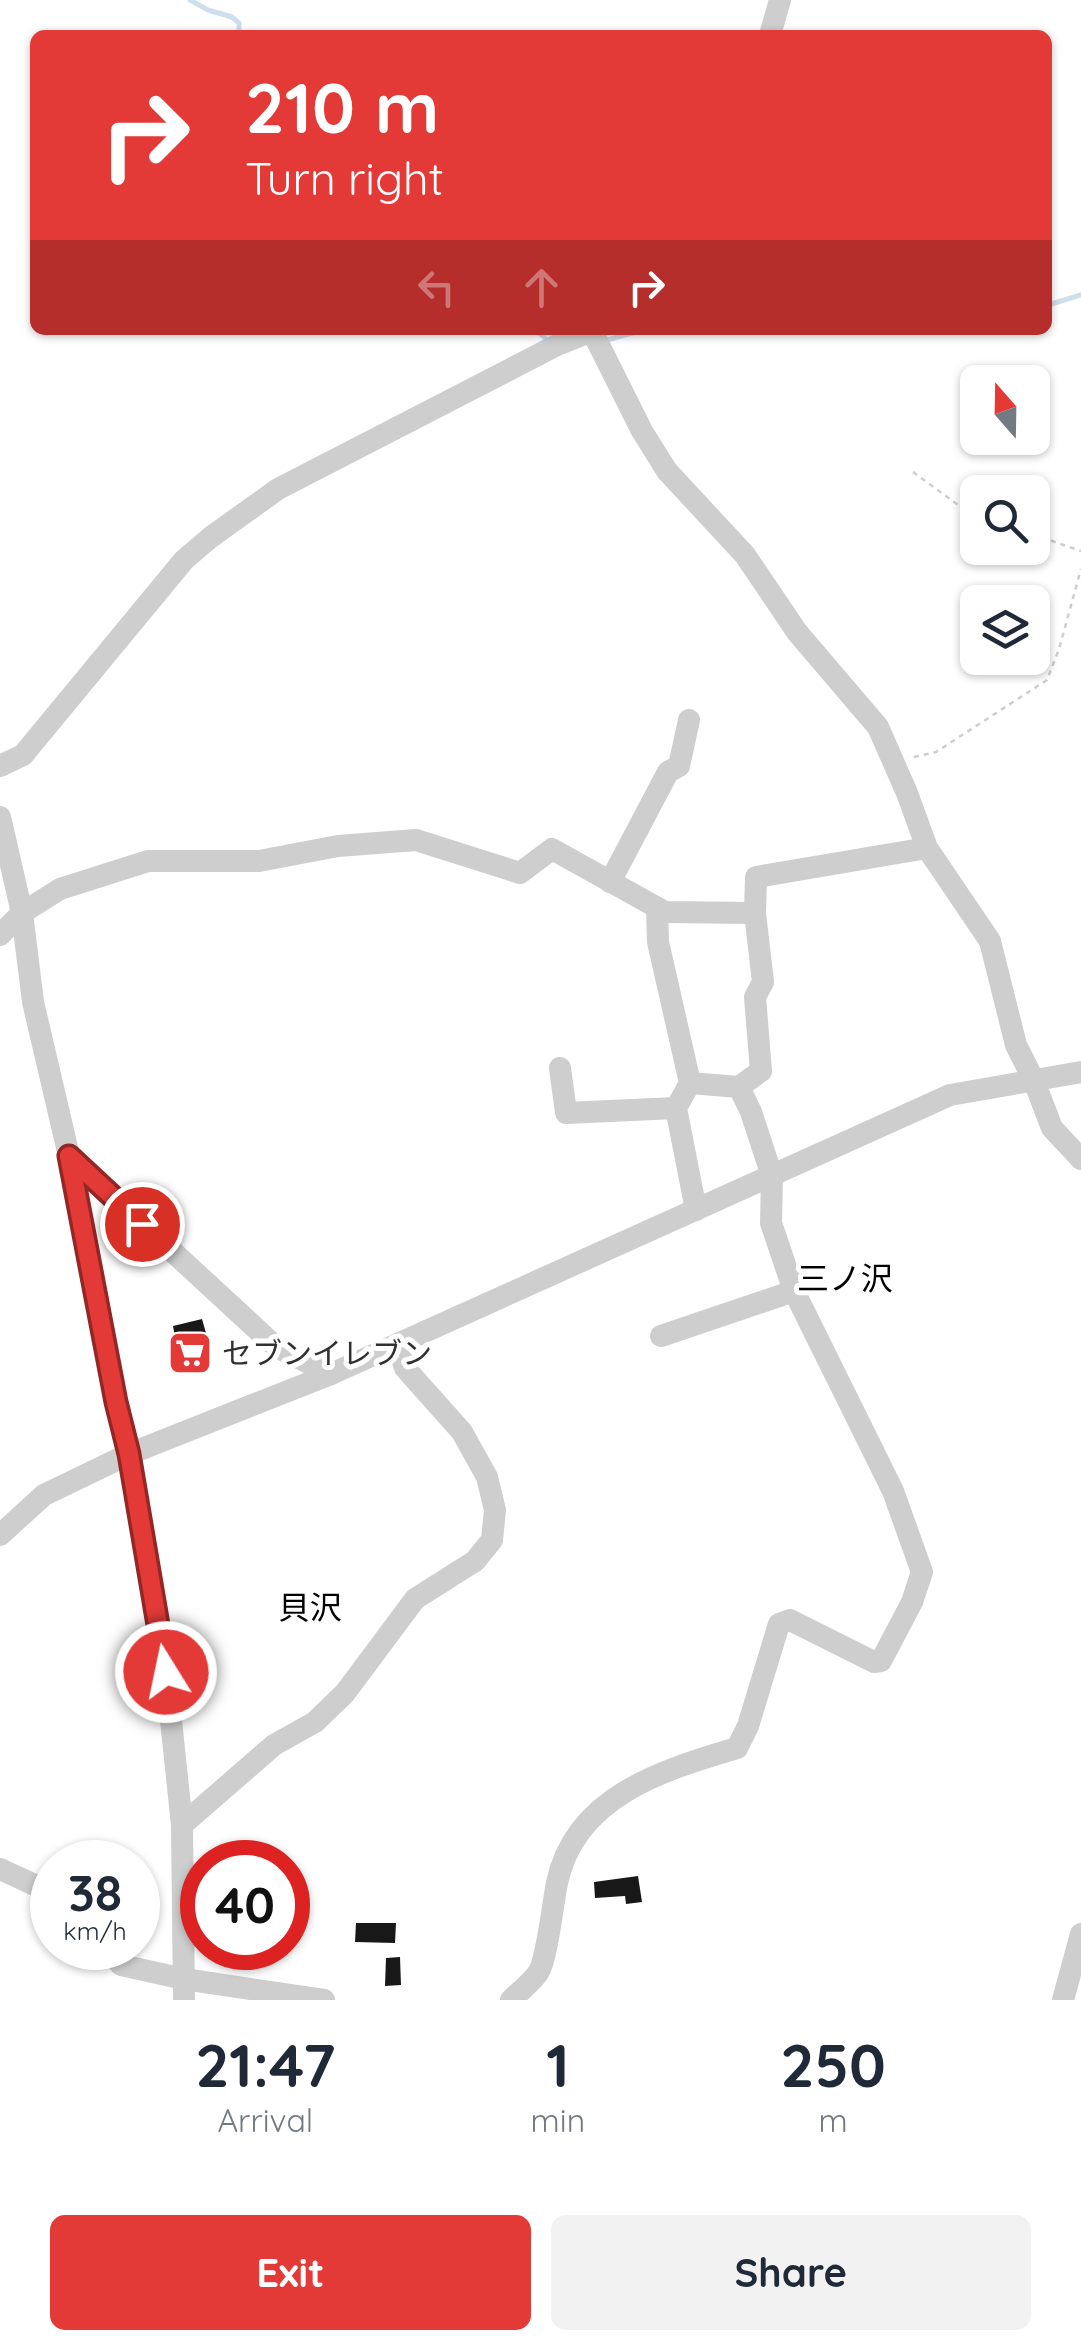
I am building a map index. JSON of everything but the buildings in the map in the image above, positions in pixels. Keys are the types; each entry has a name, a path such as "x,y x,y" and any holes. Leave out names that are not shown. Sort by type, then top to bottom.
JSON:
{"street":[{"path":"771,30 780,0"},
{"path":"0,766 23,755 184,560 211,537 278,489 581,335"},
{"path":"596,335 642,431 667,471 745,555 797,632 878,727 927,848 990,940 1016,1045 1052,1128 1081,1159"},
{"path":"610,882 668,772 679,766 689,720"},
{"path":"0,817 22,913 32,1002 69,1156 129,1454 166,1672 182,1825 184,1990"},
{"path":"0,936 22,913 60,889 148,861 259,861 338,846 416,840 520,873 552,850 665,912 755,913"},
{"path":"690,1084 739,1087 761,1071 755,997 763,982 755,913 756,876 927,848"},
{"path":"658,908 658,942 690,1084 676,1108 696,1210"},
{"path":"560,1068 566,1113 676,1108"},
{"path":"0,1534 44,1495 129,1454 331,1374 950,1096 1081,1072"},
{"path":"511,2000 540,1971 563,1860 598,1811 622,1792 652,1777 737,1748 748,1726 779,1624 790,1620 874,1662 880,1661 912,1602 922,1572 893,1491 794,1291 772,1224 772,1176 739,1087"},
{"path":"69,1156 276,1347 331,1374"},
{"path":"660,1336 794,1291"},
{"path":"182,1825 274,1745 315,1722 345,1693 416,1599 474,1561 492,1540 495,1510 488,1477 462,1432 405,1368 397,1344"},
{"path":"0,1869 30,1883"},
{"path":"1063,2000 1081,1934"},
{"path":"134,1970 184,1990 324,2000"}],"path":[{"path":"913,472 960,506"},
{"path":"1050,540 1081,551"},
{"path":"893,762 936,752 1046,680 1081,569"}],"waterway":[{"path":"190,0 232,17 239,23 239,30"},
{"path":"1052,304 1081,295"},
{"path":"542,335 545,338"},
{"path":"604,341 625,335"}],"place":[{"name":"セブンイレブン","path":"190,1353"}],"district":[{"name":"三ノ沢","path":"845,1278"},
{"name":"貝沢","path":"310,1607"}],"route":[{"path":"142,1224 69,1156 129,1454 166,1672"}]}
